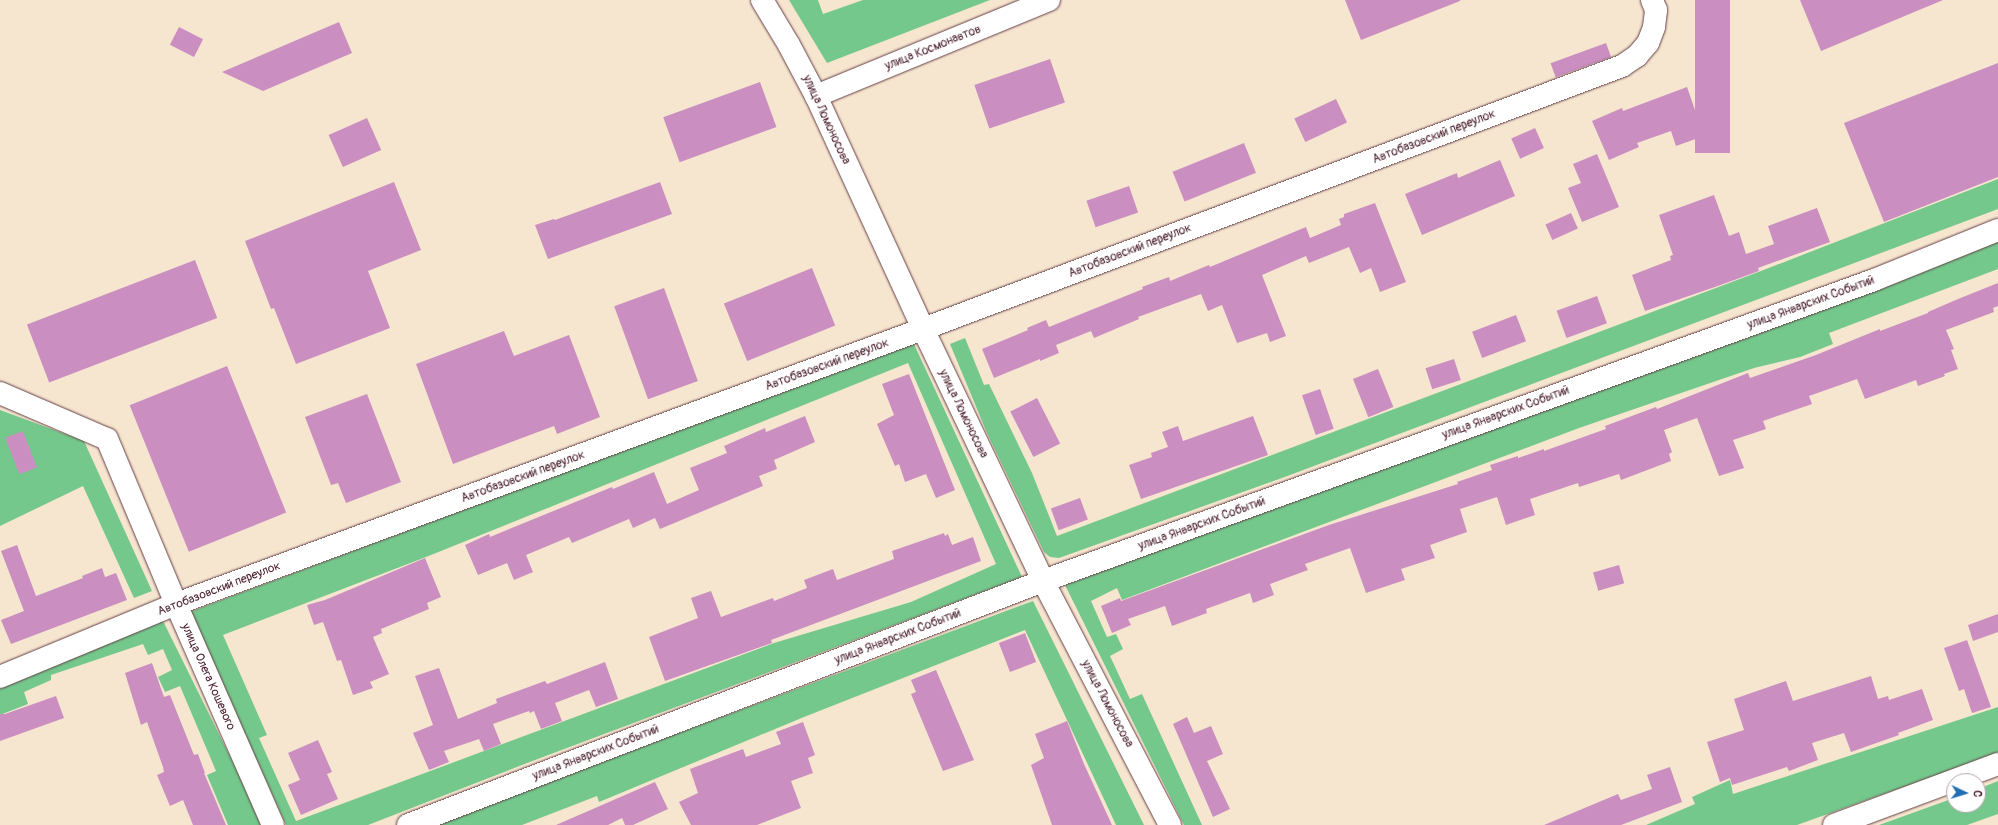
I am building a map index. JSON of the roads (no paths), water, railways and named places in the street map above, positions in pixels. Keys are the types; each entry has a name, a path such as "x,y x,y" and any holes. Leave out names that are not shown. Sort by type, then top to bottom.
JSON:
{"street":[{"name":"улица Ломоносова","path":"762,0 789,45 816,96 923,330 1043,581 1170,825"},
{"name":"улица Космонавтов","path":"816,96 1049,0"},
{"name":"Автобазовский переулок","path":"0,677 176,604 923,330 1622,66 1637,56 1648,43 1654,27 1656,10 1652,0"},
{"name":"улица Январских Событий","path":"408,825 1043,581 1874,280 1998,230"},
{"name":"улица Олега Кошевого","path":"0,393 107,439 176,604 273,825"},
{"path":"1834,825 1998,764"}]}
